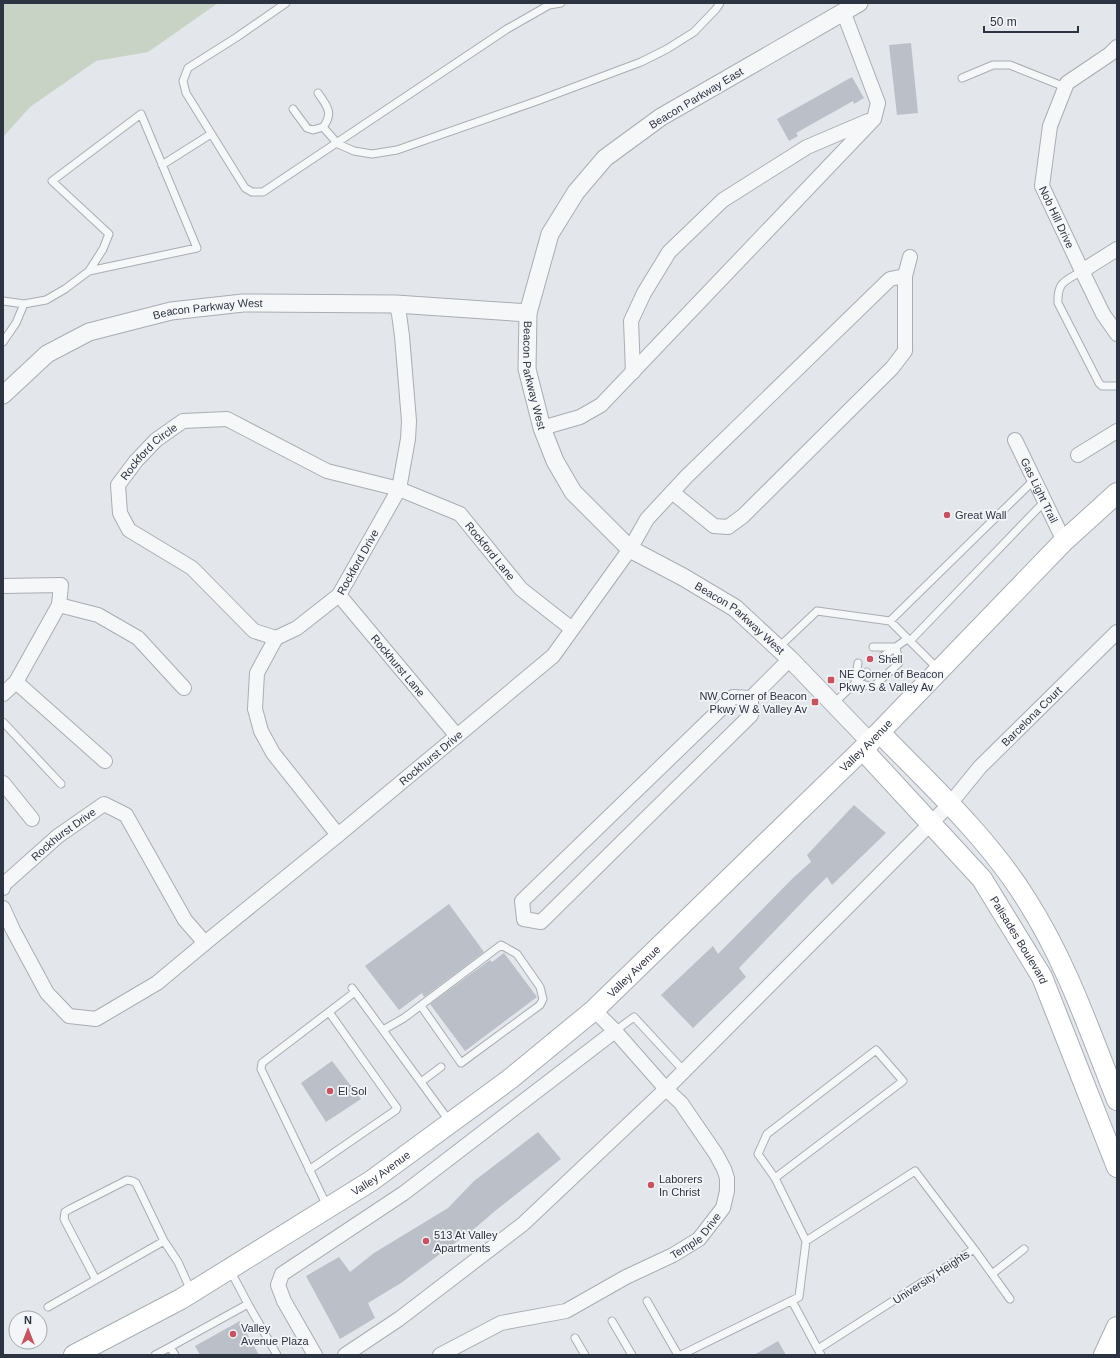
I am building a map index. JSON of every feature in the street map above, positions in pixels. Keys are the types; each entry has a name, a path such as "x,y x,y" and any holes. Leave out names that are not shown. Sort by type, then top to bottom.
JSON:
{"main road":[{"name":"Valley Avenue","path":"74,1355 192,1292 371,1181 510,1079 594,1010 871,741 1064,541 1117,492"},
{"path":"871,741 949,805 992,852 1026,898 1054,946 1076,995 1117,1100"},
{"name":"Palisades Boulevard","path":"871,741 931,822 982,879 1042,977 1117,1167"},
{"path":"1104,1355 1117,1327"}],"street":[{"name":"Beacon Parkway East","path":"528,313 550,234 576,192 605,158 661,117 841,7 859,3"},
{"path":"542,428 580,417 602,406 874,119 878,103 841,7"},
{"name":"Nob Hill Drive","path":"1117,47 1110,54 1067,83 1050,126 1042,186 1103,314 1117,334"},
{"path":"633,372 631,321 644,293 670,252 723,200 807,147 874,119"},
{"path":"1082,271 1117,249"},
{"path":"672,492 714,526 728,527 743,516 892,368 905,351 905,276 910,257"},
{"name":"Rockhurst Drive","path":"3,908 13,930 47,993 69,1016 96,1019 157,983 553,656 630,549 647,519 672,492 890,279 905,276"},
{"name":"Beacon Parkway West","path":"3,395 47,354 89,332 171,311 243,303 396,304 528,313 527,369 542,428 556,461 573,492 630,549 683,577 735,608 784,654 871,741"},
{"name":"Rockford Drive","path":"276,638 297,628 339,595 399,489 408,439 408,422 402,336 396,304"},
{"name":"Rockford Circle","path":"276,638 254,631 192,568 129,530 120,513 118,485 136,461 156,440 183,422 227,419 327,471 399,489"},
{"path":"1078,455 1117,432"},
{"name":"Gas Light Trail","path":"1015,440 1064,541"},
{"name":"Rockford Lane","path":"399,489 460,514 521,589 572,629"},
{"path":"3,586 61,585 59,605 16,682 3,694"},
{"name":"Rockhurst Lane","path":"339,595 457,736"},
{"path":"59,605 98,615 138,638 184,688"},
{"name":"Barcelona Court","path":"345,1355 399,1319 523,1224 666,1089 949,805 980,767 1117,632"},
{"path":"276,638 257,672 256,709 261,731 273,753 338,835"},
{"path":"751,698 733,697 638,788 522,901 524,919 541,922 751,715 751,698 784,654"},
{"path":"16,682 105,761"},
{"path":"3,783 32,819"},
{"name":"Rockhurst Drive","path":"3,888 3,885 58,836 104,804 126,815 184,920 205,943"},
{"name":"Temple Drive","path":"440,1355 501,1323 566,1310 626,1277 673,1255 699,1239 723,1208 727,1190 727,1178 716,1154 681,1103 666,1089 615,1031 594,1010"},
{"path":"314,1355 284,1300 278,1285 282,1274 404,1193 615,1031"}],"lane":[{"path":"286,3 237,37 188,68 183,81 186,93 211,134 245,188 252,192 264,192 338,144 507,29 549,5 560,3"},
{"path":"323,127 338,144 354,151 372,154 397,150 537,101 641,62 667,49 694,32 720,3"},
{"path":"962,78 992,65 1010,65 1065,87"},
{"path":"293,109 307,128 313,130 323,127 328,120 330,113 318,93"},
{"path":"3,301 24,304 46,300 65,289 89,271 104,249 108,234 52,181 141,114 197,248 89,271"},
{"path":"162,165 211,134"},
{"path":"1082,271 1060,286 1058,291 1058,303 1099,383 1102,386 1117,386"},
{"path":"3,342 16,323 24,304"},
{"path":"890,621 1034,480"},
{"path":"882,657 896,646 908,640 1045,501"},
{"path":"784,654 817,611 890,621 940,671"},
{"path":"873,647 896,646"},
{"path":"855,682 873,687 898,663 896,646"},
{"path":"855,682 858,663"},
{"path":"833,704 867,672"},
{"path":"3,722 61,784"},
{"path":"383,1030 421,1006 501,946 517,954 540,987 543,999 540,1004 461,1063 421,1006"},
{"path":"328,1208 260,1069 260,1066 329,1012 354,990 450,1122"},
{"path":"309,1170 397,1108 329,1012"},
{"path":"615,1031 634,1017 684,1071"},
{"path":"647,1300 679,1355 799,1297 806,1241 775,1178 758,1154 767,1134 876,1050 903,1081 775,1178"},
{"path":"421,1082 441,1067"},
{"name":"University Heights","path":"792,1300 820,1352 974,1249 915,1171 806,1241"},
{"path":"96,1280 64,1219 65,1212 127,1180 136,1183 164,1241 178,1262 192,1292"},
{"path":"48,1307 164,1241"},
{"path":"974,1249 1010,1299"},
{"path":"992,1274 1024,1249"},
{"path":"230,1269 277,1355"},
{"path":"155,1355 248,1304"},
{"path":"612,1321 632,1355"},
{"path":"575,1338 585,1355"},
{"path":"170,1347 175,1355"}],"green space":[{"path":"3,3 218,3 148,52 96,61 30,107 3,137"}],"building":[{"path":"911,43 918,113 897,115 889,45"},
{"path":"852,77 864,98 854,104 853,101 796,133 798,136 789,141 777,119"},
{"path":"854,805 886,833 832,885 827,877 811,893 739,968 746,977 693,1028 661,995 713,946 718,954 793,878 811,862 807,855"},
{"path":"449,904 484,952 424,997 422,993 399,1010 365,966"},
{"path":"504,953 537,997 465,1051 430,1004 490,960 492,962"},
{"path":"332,1061 361,1099 326,1122 301,1083"},
{"name":"513 At Valley Apartments","path":"538,1132 561,1159 474,1229 401,1283 368,1303 375,1318 340,1339 306,1276 339,1257 350,1272 374,1253 448,1208 474,1181"},
{"name":"Valley Avenue Plaza","path":"240,1321 259,1355 200,1355 195,1346"},
{"path":"778,1341 786,1355 754,1355"}],"place":[{"name":"Great Wall","path":"947,515"},
{"name":"Shell","path":"870,659"},
{"name":"NE Corner of Beacon Pkwy S & Valley Av","path":"831,680"},
{"name":"NW Corner of Beacon Pkwy W & Valley Av","path":"815,702"},
{"name":"El Sol","path":"330,1091"},
{"name":"Laborers In Christ","path":"651,1185"},
{"name":"513 At Valley Apartments","path":"426,1241"},
{"name":"Valley Avenue Plaza","path":"233,1334"}]}
